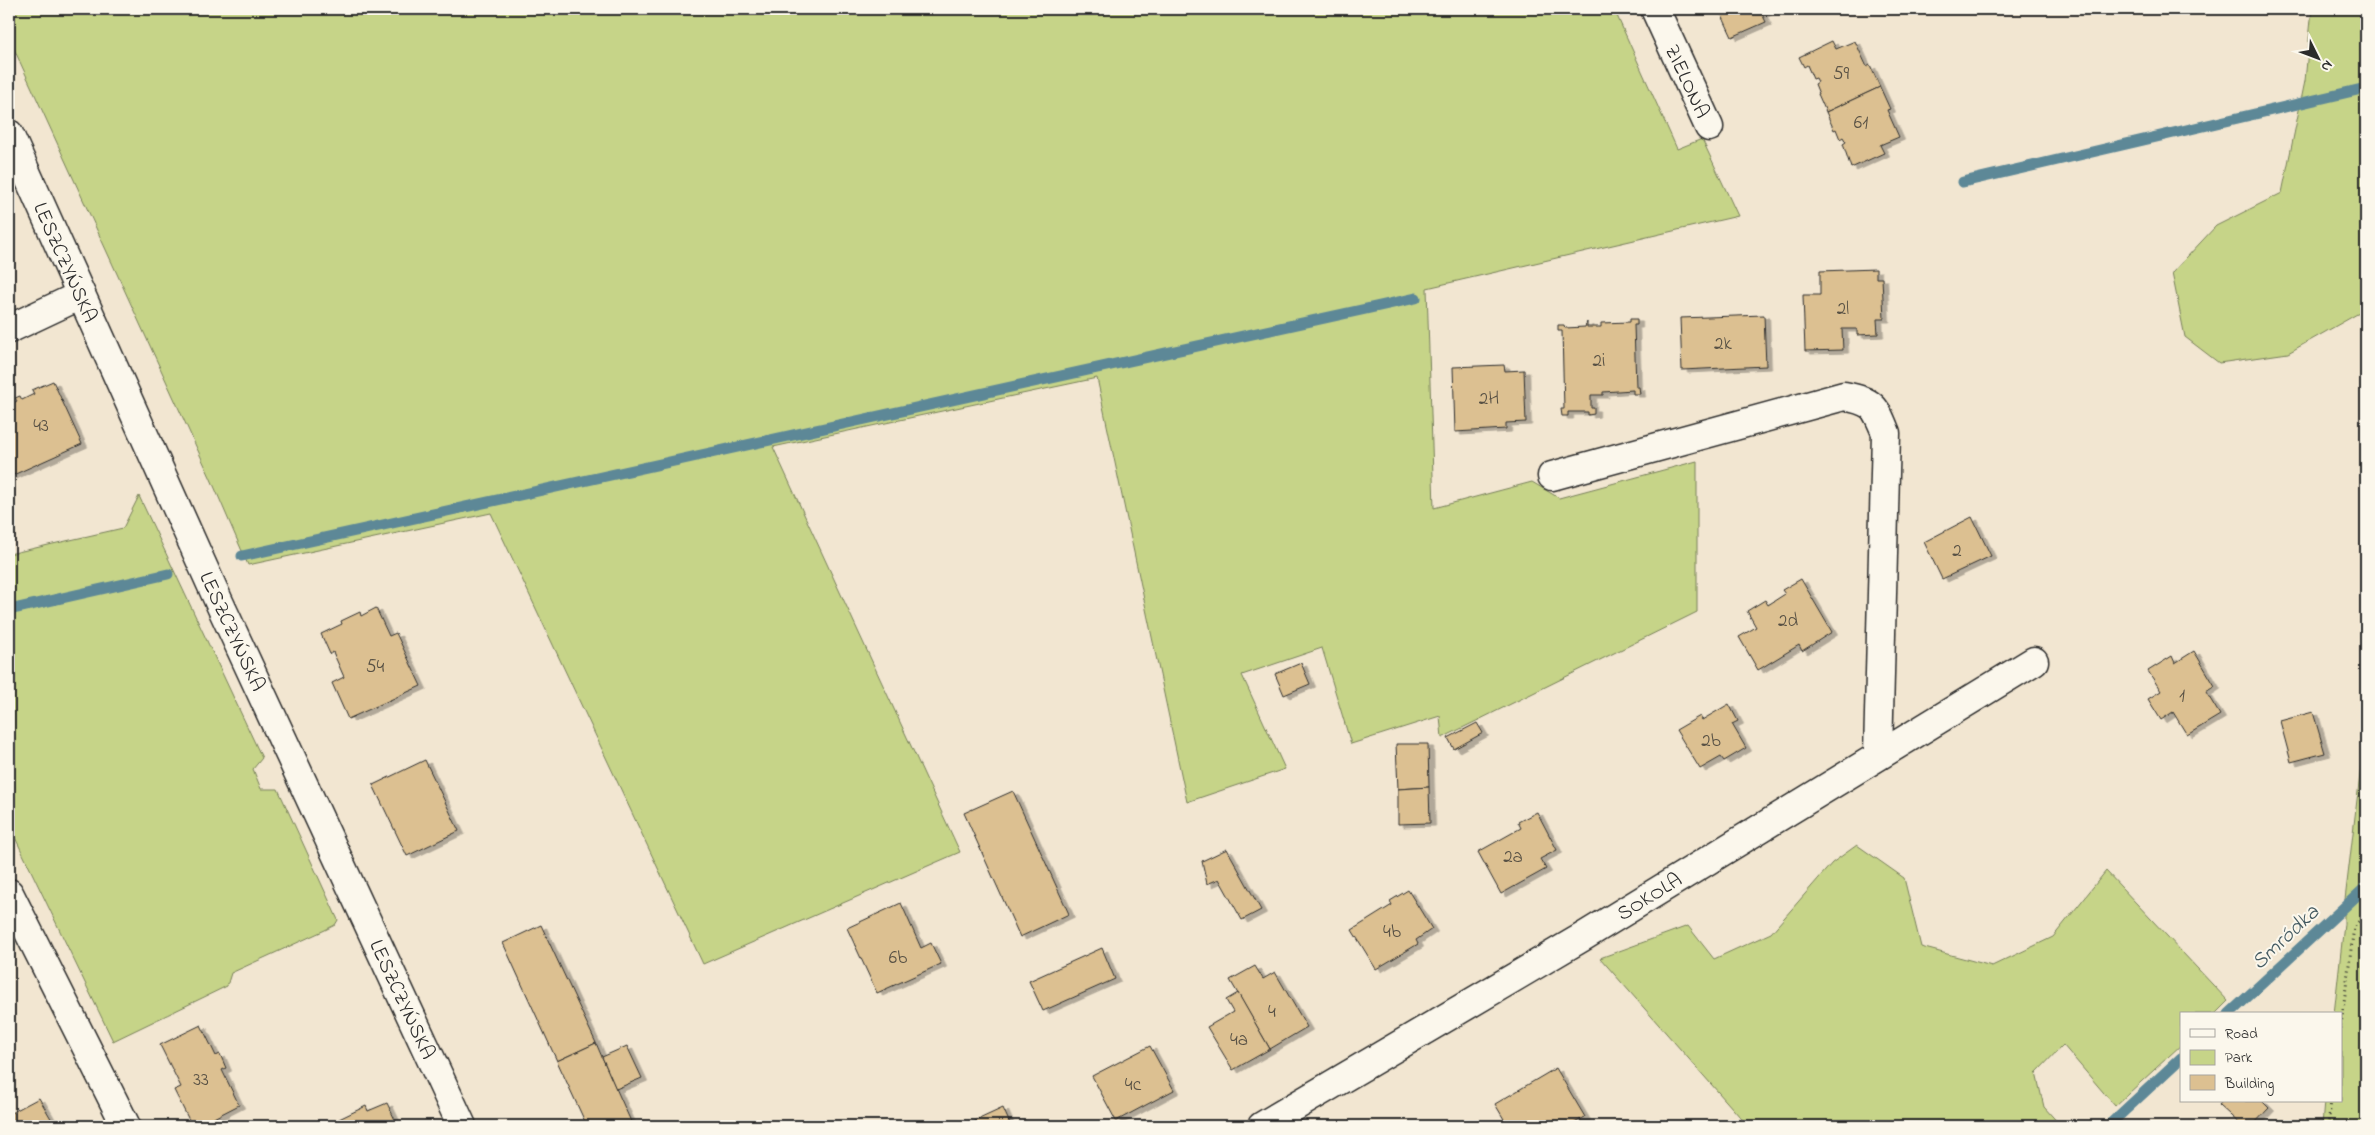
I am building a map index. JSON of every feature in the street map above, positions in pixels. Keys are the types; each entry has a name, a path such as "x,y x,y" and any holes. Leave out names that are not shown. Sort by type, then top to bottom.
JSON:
{"street":[{"name":"ZIELONA","path":"1655,9 1709,127"},
{"name":"LESZCZYŃSKA","path":"9,134 219,602 462,1126"},
{"path":"9,329 81,295"},
{"path":"1552,476 1844,396 1864,400 1871,405 1877,411 1886,433 1878,754"},
{"name":"SOKOLA","path":"1262,1126 1580,938 1878,754 2034,661"},
{"path":"9,893 126,1126"}],"path":[{"path":"2366,804 2364,826 2366,830"},
{"path":"2342,1017 2354,927 2366,913"},
{"path":"2328,1126 2331,1102"}],"green space":[{"path":"9,9 1614,9 1677,149 1702,139 1738,216 1427,288 1434,508 1532,482 1559,498 1697,461 1697,612 1442,738 1440,716 1351,744 1322,648 1242,675 1285,769 1187,802 1097,378 773,447 960,852 703,964 491,513 248,565 211,479 9,38"},
{"path":"2312,9 2366,9 2366,309 2288,353 2219,363 2185,337 2172,273 2216,226 2282,193 2305,81"},
{"path":"139,496 262,758 253,769 261,789 278,789 338,920 335,925 325,930 231,973 227,986 113,1041 9,825 9,554 123,528"},
{"path":"2366,725 2366,1126 2322,1126 2324,1102 2342,1102 2342,1012 2334,1012 2344,908"},
{"path":"1857,845 1904,878 1921,947 1992,966 2053,937 2106,871 2228,1001 2217,1012 2180,1012 2180,1046 2115,1106 2063,1045 2036,1073 2044,1107 2061,1126 1748,1126 1600,958 1688,926 1714,959 1771,933 1832,863"}],"building":[{"path":"1719,9 1774,9 1762,14 1766,22 1732,37"},
{"path":"1832,41 1836,49 1855,41 1867,67 1870,65 1880,87 1826,112 1815,84 1818,82 1816,78 1813,79 1807,65 1804,67 1799,57"},
{"path":"1880,87 1890,109 1887,110 1899,137 1880,145 1884,153 1851,168 1843,144 1846,142 1843,137 1840,139 1836,129 1834,130 1826,112"},
{"path":"1876,269 1876,278 1882,278 1884,319 1877,319 1878,334 1857,335 1857,329 1842,329 1843,350 1805,351 1803,295 1820,295 1820,271"},
{"path":"1764,315 1766,366 1682,370 1680,318"},
{"path":"1630,319 1637,319 1637,325 1634,325 1636,387 1639,387 1640,394 1633,394 1633,390 1603,392 1603,395 1591,395 1591,408 1594,408 1594,414 1588,415 1588,412 1568,412 1568,416 1562,416 1561,409 1564,409 1562,331 1558,331 1558,325 1564,325 1565,328 1585,327 1587,322 1587,327 1601,327 1601,323 1630,322"},
{"path":"1504,365 1505,371 1524,370 1526,422 1506,423 1506,429 1455,432 1453,367"},
{"path":"53,381 82,444 11,476 9,470 9,405 17,401 15,398 20,396 22,400 34,394 32,390"},
{"path":"1972,517 1991,556 1942,579 1924,542"},
{"path":"1801,579 1832,632 1802,651 1799,645 1758,670 1739,637 1756,627 1747,611 1765,600 1768,605 1785,594 1782,590"},
{"path":"376,608 389,636 396,633 421,686 348,719 332,683 344,677 333,652 330,654 321,634 342,624 341,621 360,612 361,616"},
{"path":"2194,651 2215,686 2206,692 2220,715 2187,735 2173,712 2161,720 2148,699 2161,691 2148,671 2172,656 2175,663"},
{"path":"1301,663 1310,684 1284,695 1275,674"},
{"path":"1729,704 1738,721 1732,724 1746,748 1724,761 1721,757 1700,769 1676,730 1700,716 1702,720"},
{"path":"2313,712 2325,753 2291,762 2280,721"},
{"path":"1477,723 1483,733 1454,749 1448,738"},
{"path":"1396,744 1428,744 1429,787 1398,789"},
{"path":"425,760 459,831 407,856 373,785"},
{"path":"1429,787 1430,823 1398,824 1398,789"},
{"path":"1013,791 1069,914 1020,937 964,813"},
{"path":"1537,812 1557,850 1540,859 1546,869 1501,894 1478,852 1521,828 1518,822"},
{"path":"1227,849 1261,910 1242,920 1219,879 1207,884 1202,861"},
{"path":"1408,890 1432,929 1416,940 1418,944 1376,969 1352,930 1392,905 1390,901"},
{"path":"901,903 921,948 931,943 941,964 877,993 847,928"},
{"path":"541,925 596,1043 557,1061 503,943"},
{"path":"1102,948 1115,979 1043,1011 1029,981"},
{"path":"1255,966 1263,979 1275,972 1307,1027 1270,1049 1230,980"},
{"path":"1238,993 1270,1049 1233,1070 1207,1027 1233,1012 1226,1000"},
{"path":"201,1025 216,1056 220,1054 226,1068 222,1070 239,1105 198,1126 192,1126 174,1090 181,1087 160,1045"},
{"path":"596,1043 633,1126 587,1126 557,1061"},
{"path":"627,1046 642,1078 616,1089 602,1057"},
{"path":"1150,1046 1174,1090 1116,1121 1092,1076"},
{"path":"1556,1068 1585,1117 1569,1126 1508,1126 1495,1104"},
{"path":"39,1098 53,1122 50,1123 52,1126 9,1126 9,1114"},
{"path":"2221,1102 2263,1102 2269,1108 2252,1126 2242,1126 2219,1105"},
{"path":"387,1103 398,1126 336,1126 341,1124 339,1119 366,1106 368,1111"},
{"path":"1003,1108 1011,1126 964,1126"}],"waterway":[{"path":"1963,182 2366,88"},
{"path":"242,556 1416,298"},
{"path":"9,610 168,574"},
{"name":"Smródka","path":"2231,1012 2366,887"},
{"name":"Smródka","path":"2108,1126 2180,1059"}]}
